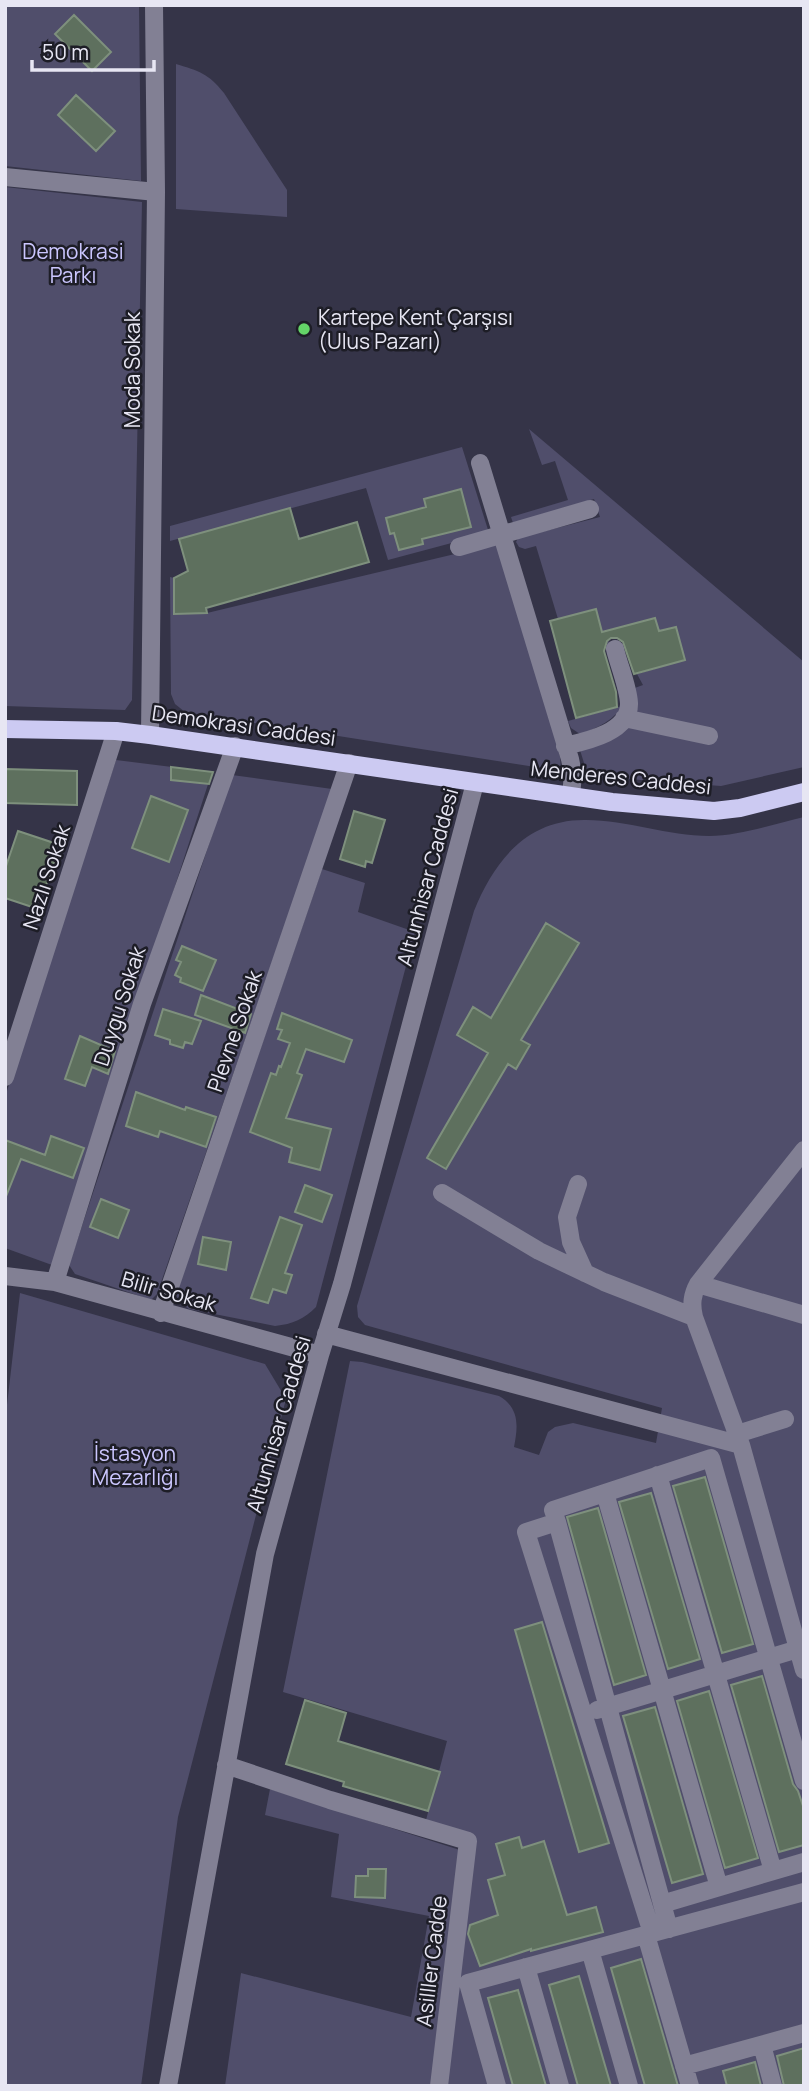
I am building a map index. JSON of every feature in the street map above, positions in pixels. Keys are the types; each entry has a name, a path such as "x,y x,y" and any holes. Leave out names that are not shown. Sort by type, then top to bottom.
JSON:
{"main road":[{"name":"Demokrasi Caddesi","path":"5,729 150,734 475,783"},
{"name":"Menderes Caddesi","path":"475,783 714,811 740,808 804,792"}],"street":[{"name":"Moda Sokak","path":"150,734 156,192 154,5"},
{"path":"5,177 156,192"},
{"path":"480,463 573,774 571,796"},
{"path":"459,547 590,509"},
{"path":"565,746 596,738 624,718 629,703 615,649"},
{"path":"624,718 709,736"},
{"name":"Nazlı Sokak","path":"5,1077 116,731"},
{"name":"Duygu Sokak","path":"54,1282 142,1004 234,746"},
{"name":"Plevne Sokak","path":"161,1313 349,763"},
{"name":"Altunhisar Caddesi","path":"168,2086 265,1554 342,1284 475,783"},
{"path":"804,1150 698,1283 691,1306 739,1439 804,1670"},
{"path":"578,1184 567,1217 571,1242 585,1273"},
{"path":"442,1193 539,1251 585,1273 694,1317"},
{"name":"Bilir Sokak","path":"5,1276 54,1282 320,1355"},
{"path":"698,1283 804,1315"},
{"path":"326,1334 739,1439 785,1419"},
{"path":"655,1932 662,1903 553,1510 711,1458 804,1781"},
{"path":"658,1475 773,1871"},
{"path":"605,1493 719,1887"},
{"path":"557,1522 526,1532 655,1932 690,2086"},
{"path":"583,1714 798,1649"},
{"name":"Asilller Cadde","path":"226,1765 330,1800 468,1841 439,2086"},
{"path":"662,1903 804,1862"},
{"path":"496,2086 468,1983 804,1892"},
{"path":"590,1950 629,2086"},
{"path":"526,1967 560,2086"},
{"path":"684,2066 804,2033"},
{"path":"762,2045 774,2086"}],"green space":[{"path":"5,5 139,5 141,181 5,166"},
{"path":"176,64 203,74 224,93 287,190 287,217 176,209"},
{"name":"Demokrasi Parkı","path":"5,187 142,202 132,700 125,710 5,706"},
{"path":"529,429 804,662 804,767 721,786 588,776 580,750 611,739 629,723 636,705 632,689 643,685 637,674 685,660 676,627 659,631 655,618 606,631 625,704 605,723 593,729 580,734 571,728 568,721 622,706 596,609 558,619 536,546 525,549 519,547 516,542 518,538 600,517 594,499 513,523 511,517 568,500 555,461 542,465"},
{"path":"462,447 489,533 388,560 366,488 170,541 170,526"},
{"path":"497,544 552,724 561,771 185,712 175,704 171,694 170,577 174,578 174,614 207,613"},
{"path":"116,760 212,772 52,1265 5,1248 5,1097"},
{"path":"232,775 332,789 157,1294 151,1300 75,1274 69,1265"},
{"path":"804,817 804,2086 225,2086 241,1973 411,2017 429,1916 331,1897 339,1834 265,1815 270,1789 466,1852 426,1820 447,1741 283,1692 350,1361 499,1396 514,1412 517,1425 514,1447 539,1455 548,1432 555,1427 573,1423 656,1443 662,1408 365,1325 358,1317 357,1306 474,911 482,893 515,846 546,827 565,822 617,822 678,834 709,836 745,832"},
{"path":"322,869 365,883 358,912 415,932 316,1307 298,1320 275,1326 189,1309 180,1303 176,1295"},
{"name":"İstasyon Mezarlığı","path":"20,1293 265,1364 286,1399 178,1817 141,2086 5,2086 5,1422"}],"building":[{"path":"74,15 111,52 92,71 55,34"},
{"path":"76,95 115,131 96,151 58,115"},
{"path":"461,489 471,527 422,539 423,544 399,550 394,533 390,534 386,518 426,507 424,499"},
{"path":"290,508 299,539 357,522 369,562 206,608 207,613 174,614 174,578 188,571 179,539"},
{"path":"596,609 602,632 655,618 659,631 676,627 685,660 634,674 623,642 611,638 604,651 616,692 617,707 576,718 550,621"},
{"path":"171,767 213,772 209,784 171,780"},
{"path":"5,769 77,771 77,805 5,803"},
{"path":"151,796 188,810 169,862 132,848"},
{"path":"354,811 385,820 372,863 366,861 365,867 340,859"},
{"path":"18,831 54,843 48,860 54,862 43,894 38,892 32,907 5,898 5,869"},
{"path":"546,923 579,943 521,1040 530,1045 516,1069 508,1064 446,1169 427,1158 488,1053 457,1035 473,1007 491,1018"},
{"path":"182,946 216,960 203,991 180,982 181,978 175,975 181,962 176,960"},
{"path":"201,995 251,1014 245,1033 195,1015"},
{"path":"163,1009 201,1021 192,1044 185,1042 183,1048 155,1035"},
{"path":"282,1013 352,1040 344,1062 306,1049 297,1073 302,1075 286,1118 331,1129 320,1170 289,1162 292,1148 250,1132 271,1073 276,1075 290,1043 278,1039 282,1030 277,1029"},
{"path":"80,1036 115,1051 108,1074 92,1067 85,1086 65,1079"},
{"path":"136,1092 185,1110 186,1107 216,1117 206,1147 160,1131 158,1137 126,1126"},
{"path":"51,1136 84,1148 73,1178 21,1159 5,1199 5,1140 45,1155"},
{"path":"305,1185 332,1195 322,1222 295,1212"},
{"path":"101,1199 129,1210 118,1238 90,1227"},
{"path":"280,1217 302,1225 285,1273 292,1275 286,1293 273,1289 268,1303 251,1298"},
{"path":"203,1237 231,1242 226,1270 198,1264"},
{"path":"705,1477 753,1644 722,1653 673,1486"},
{"path":"651,1493 700,1659 668,1669 619,1502"},
{"path":"598,1508 646,1675 614,1685 567,1517"},
{"path":"542,1622 609,1843 579,1852 515,1630"},
{"path":"762,1676 793,1784 804,1809 804,1845 779,1852 731,1685"},
{"path":"709,1691 758,1858 725,1868 677,1701"},
{"path":"305,1700 346,1713 338,1741 440,1772 428,1811 343,1786 344,1782 286,1764"},
{"path":"655,1707 703,1874 672,1883 623,1716"},
{"path":"519,1837 522,1848 544,1841 567,1915 596,1907 603,1932 531,1949 480,1966 468,1934 470,1925 498,1915 488,1880 505,1875 496,1844"},
{"path":"368,1869 386,1869 385,1898 355,1897 356,1876 368,1876"},
{"path":"641,1959 678,2086 645,2086 611,1968"},
{"path":"579,1976 611,2086 578,2086 549,1985"},
{"path":"518,1990 546,2086 513,2086 488,1998"},
{"path":"804,2048 804,2086 784,2086 777,2056"},
{"path":"755,2062 761,2086 727,2086 723,2071"}],"place":[{"name":"Kartepe Kent Çarşısı (Ulus Pazarı)","path":"304,329"}]}
